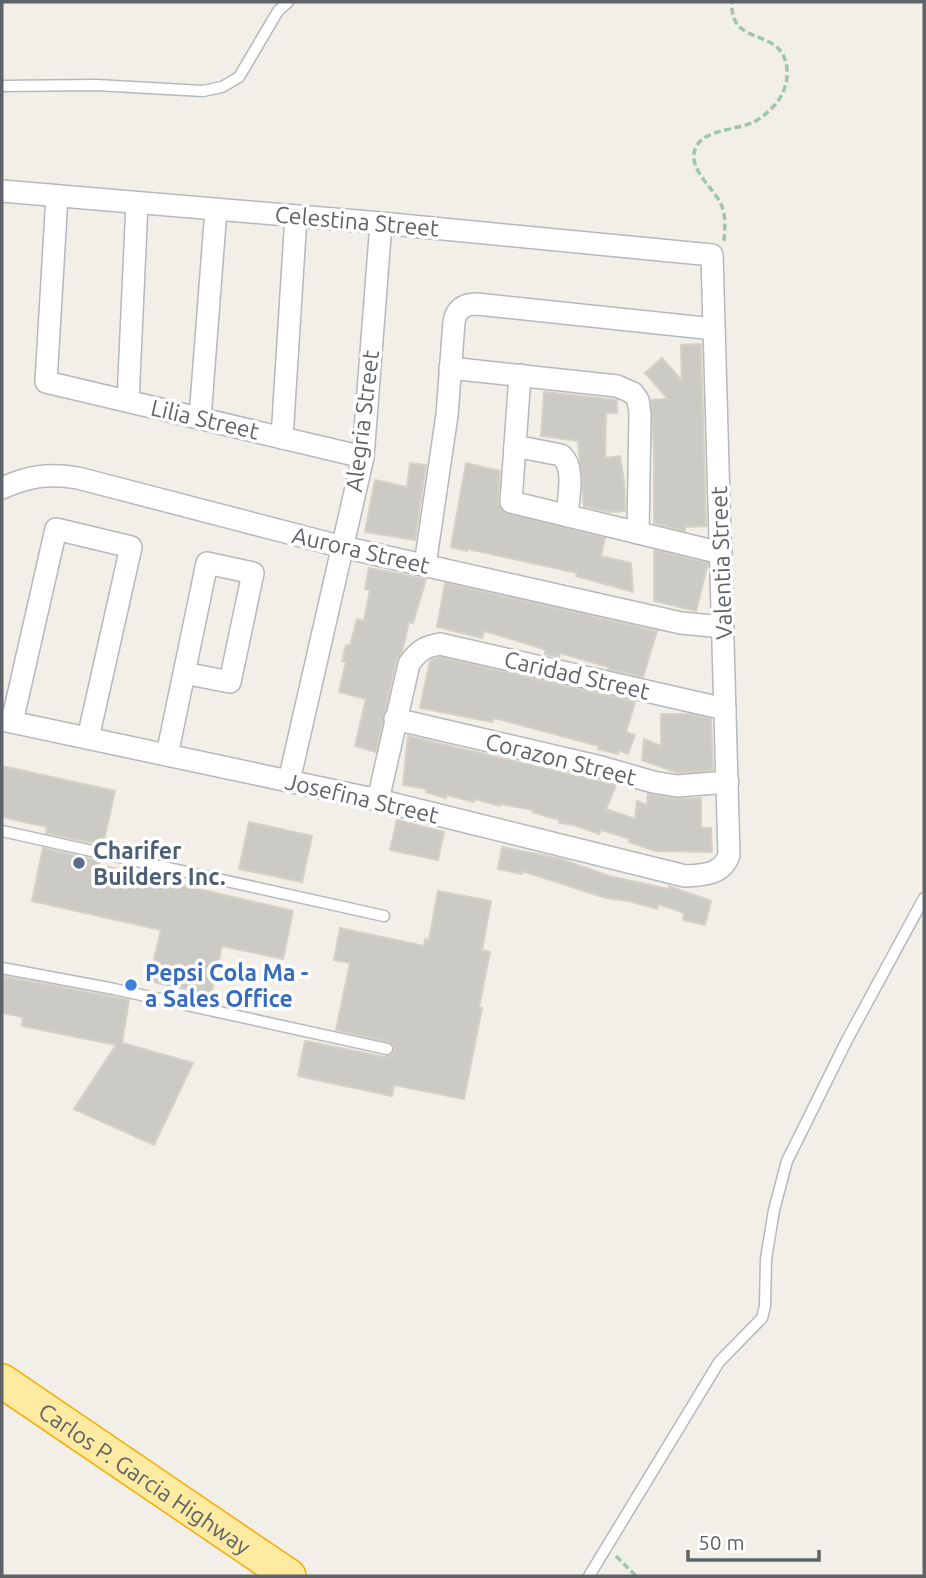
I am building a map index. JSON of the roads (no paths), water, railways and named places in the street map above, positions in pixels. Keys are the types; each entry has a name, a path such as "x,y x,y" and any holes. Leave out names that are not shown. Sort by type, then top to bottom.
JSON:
{"highway":[{"name":"Carlos P. Garcia Highway","path":"2,1381 289,1576"}],"street":[{"name":"Celestina Street","path":"2,191 381,223 712,255"},
{"name":"Lilia Street","path":"57,196 46,382 363,457"},
{"path":"128,401 136,203"},
{"path":"200,418 216,209"},
{"path":"282,438 296,216"},
{"name":"Alegria Street","path":"289,781 363,457 381,223"},
{"name":"Valentia Street","path":"712,255 729,855 726,864 720,869"},
{"path":"425,565 440,468 456,313 462,307 477,304 714,329"},
{"path":"450,368 617,386 633,393 638,400 641,429 638,533"},
{"path":"520,375 511,502 721,553"},
{"path":"515,446 561,455 566,459 570,474 567,516"},
{"name":"Aurora Street","path":"2,488 23,479 43,475 78,478 343,547 681,623 723,626"},
{"path":"7,721 56,529 131,547 88,738"},
{"path":"167,755 184,673 207,563 253,573 230,682 184,673"},
{"name":"Caridad Street","path":"395,719 410,664 418,651 440,644 725,709"},
{"path":"377,800 395,719"},
{"name":"Corazon Street","path":"395,719 601,767 653,782 677,786 727,782"},
{"name":"Josefina Street","path":"7,721 377,800 685,876 711,873 720,869"}],"lane":[{"path":"2,86 96,85 203,91 222,87 240,77 278,12 288,2"},
{"path":"2,831 384,916"},
{"path":"589,1576 719,1362 762,1318 765,1306 766,1259 774,1210 787,1161 847,1040 924,898"},
{"path":"2,968 114,989 387,1049"}],"place":[{"name":"Charifer Builders Inc.","path":"79,863"},
{"name":"Pepsi Cola Ma - a Sales Office","path":"131,985"}]}
